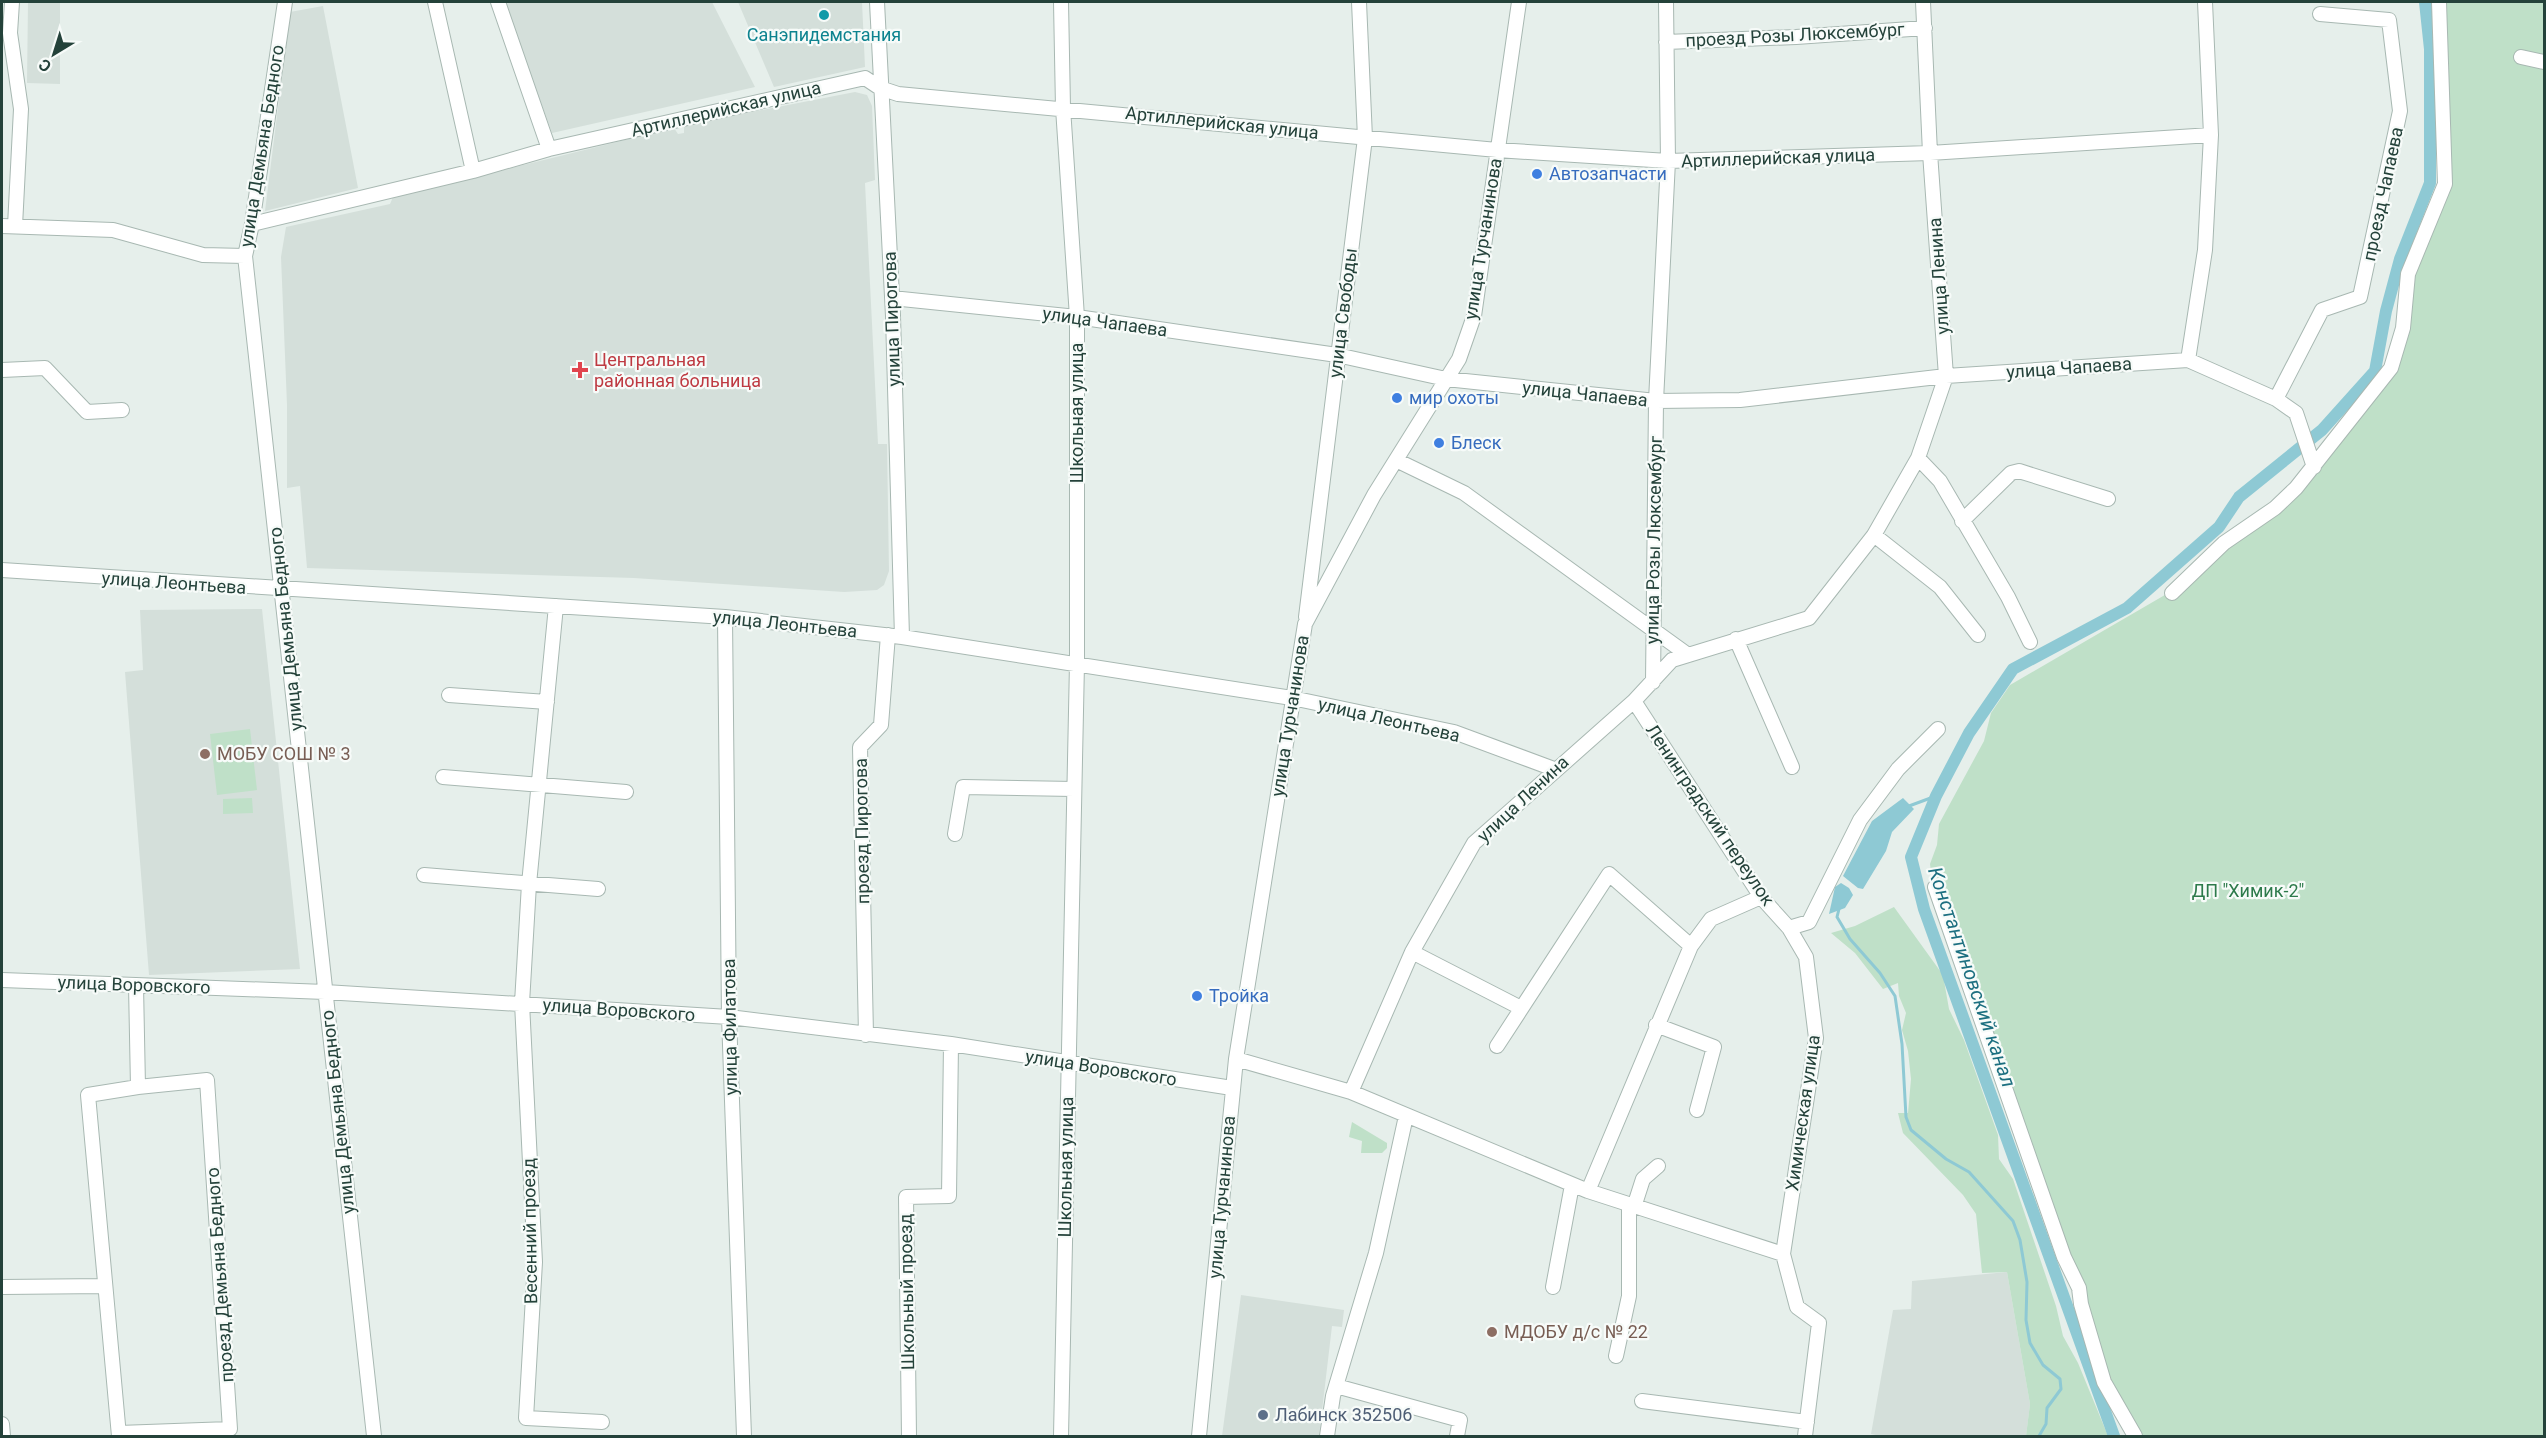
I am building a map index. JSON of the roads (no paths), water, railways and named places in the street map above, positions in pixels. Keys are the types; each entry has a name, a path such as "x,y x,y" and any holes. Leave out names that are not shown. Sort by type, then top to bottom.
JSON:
{"street":[{"path":"12,2 10,33 21,109 8,226 113,230 203,255 245,256"},
{"name":"улица Демьяна Бедного","path":"285,2 252,224 245,256 374,1437"},
{"path":"435,2 472,171"},
{"path":"498,2 549,149"},
{"name":"улица Пирогова","path":"877,2 892,298 902,637"},
{"name":"Школьная улица","path":"1061,2 1063,108 1077,317 1077,663 1061,1437"},
{"name":"улица Свободы","path":"1305,624 1365,138 1359,2"},
{"name":"улица Турчанинова","path":"1199,1437 1232,1088 1305,624 1374,495 1459,359 1474,316 1519,2"},
{"name":"улица Розы Люксембург","path":"1653,682 1656,401 1668,161 1666,2"},
{"name":"улица Ленина","path":"1350,1092 1412,952 1474,843 1554,769 1634,701 1672,660 1809,618 1874,535 1918,458 1946,376 1930,153 1923,2"},
{"path":"2188,360 2205,250 2211,135 2205,2"},
{"path":"2172,592 2224,543 2275,508 2314,467 2391,368 2403,328 2408,274 2445,184 2439,2"},
{"name":"проезд Чапаева","path":"2276,399 2322,310 2360,297 2400,111 2389,20 2320,14"},
{"name":"проезд Розы Люксембург","path":"1666,42 1796,37 1925,28"},
{"path":"2522,57 2544,62"},
{"name":"Артиллерийская улица","path":"252,224 472,171 549,149 865,78 880,88 898,94 1497,150 1668,161 1930,153 2211,135"},
{"name":"улица Чапаева","path":"892,298 1077,317 1337,355 1446,380 1656,401 1740,400 1946,376 2188,360 2276,399 2296,413 2314,467"},
{"path":"2,370 45,368 87,412 123,410"},
{"path":"1918,458 1940,481 2008,597 2030,642"},
{"path":"1396,460 1464,493 1688,655"},
{"path":"1962,521 2011,473 2019,471 2108,498"},
{"path":"1874,535 1940,587 1978,634"},
{"name":"улица Леонтьева","path":"2,570 283,591 725,617 888,635 1292,698 1454,732 1554,769"},
{"path":"522,1003 529,884 556,606"},
{"name":"улица Филатова","path":"725,617 729,1017 744,1437"},
{"name":"проезд Пирогова","path":"866,1035 860,747 881,725 888,635"},
{"path":"1736,639 1792,767"},
{"path":"449,696 547,702"},
{"name":"Ленинградский переулок","path":"1634,701 1761,897 1789,928"},
{"path":"1789,928 1809,922 1860,820 1898,769 1938,729"},
{"path":"443,777 626,792"},
{"path":"955,834 963,787 1074,789"},
{"path":"1497,1046 1609,874 1691,946"},
{"path":"424,875 598,889"},
{"path":"1935,887 2064,1257 2079,1288 2081,1304 2104,1382 2135,1437"},
{"path":"1588,1191 1691,946 1711,919 1761,897"},
{"name":"Химическая улица","path":"1789,928 1806,957 1816,1038 1782,1254 1797,1307 1819,1323 1805,1437"},
{"path":"1412,952 1521,1008"},
{"name":"улица Воровского","path":"2,980 325,992 729,1017 951,1044 1232,1088"},
{"path":"136,985 138,1087"},
{"name":"Весенний проезд","path":"522,1003 535,1262 526,1418 602,1422"},
{"path":"1656,1025 1714,1047 1697,1110"},
{"name":"Школьный проезд","path":"909,1437 906,1197 949,1196 951,1044"},
{"path":"1236,1059 1350,1092 1572,1185 1632,1207 1782,1254"},
{"name":"проезд Демьяна Бедного","path":"207,1080 230,1430 119,1435 105,1286 87,1095 207,1080"},
{"path":"1330,1436 1336,1386 1375,1256 1406,1116"},
{"path":"1616,1356 1629,1296 1632,1207 1642,1179 1658,1166"},
{"path":"1553,1287 1572,1185"},
{"path":"2,1287 105,1286"},
{"path":"1336,1386 1460,1420 1456,1437"},
{"path":"1641,1401 1807,1422"},
{"path":"2,1424 3,1437"}],"water":[{"path":"1903,798 1914,809 1892,832 1886,851 1863,889 1858,888 1843,876 1872,821"},
{"path":"1841,883 1849,888 1853,895 1845,908 1829,914 1835,887"}],"waterway":[{"name":"Константиновский канал","path":"2114,1436 1924,909 1911,857 1936,796 1969,733 2013,669 2127,608 2219,527 2239,497 2322,430 2375,371 2386,311 2400,259 2430,183 2430,49 2425,2"},
{"path":"1909,806 1936,796"},
{"path":"1839,909 1837,917 1850,939 1880,973 1895,996 1902,1044 1906,1117 1911,1130 1946,1159 1969,1172 2013,1221 2020,1240 2027,1282 2026,1320 2030,1343 2043,1365 2060,1379 2061,1389 2047,1408 2046,1424 2039,1436"}],"place":[{"name":"Санэпидемстания","path":"824,15"},
{"name":"Автозапчасти","path":"1537,174"},
{"name":"Центральная районная больница","path":"580,370"},
{"name":"мир охоты","path":"1397,398"},
{"name":"Блеск","path":"1439,443"},
{"name":"МОБУ СОШ № 3","path":"205,754"},
{"name":"Тройка","path":"1197,996"},
{"name":"МДОБУ д/с № 22","path":"1492,1332"},
{"name":"Лабинск 352506","path":"1263,1415"}],"park label":[{"name":"ДП \"Химик-2\"","path":"2248,891"}]}
